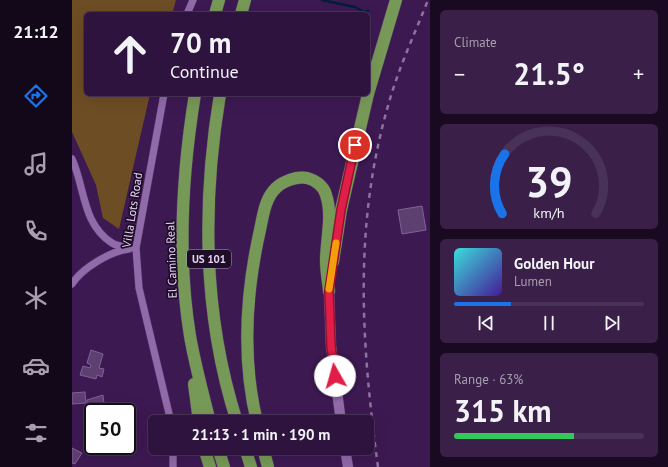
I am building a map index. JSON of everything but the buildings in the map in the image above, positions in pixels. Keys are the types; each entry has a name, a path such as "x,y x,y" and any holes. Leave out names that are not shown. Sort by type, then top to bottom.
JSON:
{"highway":[{"path":"216,12 219,0"},
{"path":"242,12 245,0"},
{"path":"370,87 396,0"},
{"name":"El Camino Real","path":"195,96 188,135 183,188 182,234 190,336 198,378 208,415"},
{"name":"US 101","path":"220,96 210,171 208,236 212,299 222,363 235,415"},
{"path":"329,291 341,210 368,96"},
{"path":"256,415 252,393 248,342 252,276 264,211 276,188 288,180 303,178 312,179 322,186 326,194 329,214 326,262 329,291"},
{"path":"190,336 198,415"},
{"path":"206,455 210,467"},
{"path":"220,455 224,467"},
{"path":"248,455 252,467"},
{"path":"265,455 268,467"}],"main road":[{"path":"329,291 331,346 340,415"},
{"path":"346,455 348,467"}],"street":[{"path":"189,12 192,0"},
{"name":"Villa Lots Road","path":"164,96 136,248 140,288 169,415"},
{"path":"72,159 88,212 96,230 113,244 136,248"},
{"path":"72,284 85,271 109,254 121,250 136,248"},
{"path":"173,455 173,467"}],"shaded area":[{"path":"72,0 176,0 173,12 84,12 84,96 150,96 119,229 103,218 96,185 72,132"}],"waterway":[{"path":"322,0 355,7 364,12 368,11"}],"railway":[{"path":"378,467 372,420 365,328 365,236 370,191 378,145 390,99 403,61 428,0"}],"slow traffic":[{"path":"329,289 336,243"}],"route":[{"path":"335,376 331,346 329,291 341,210 355,145"}]}
